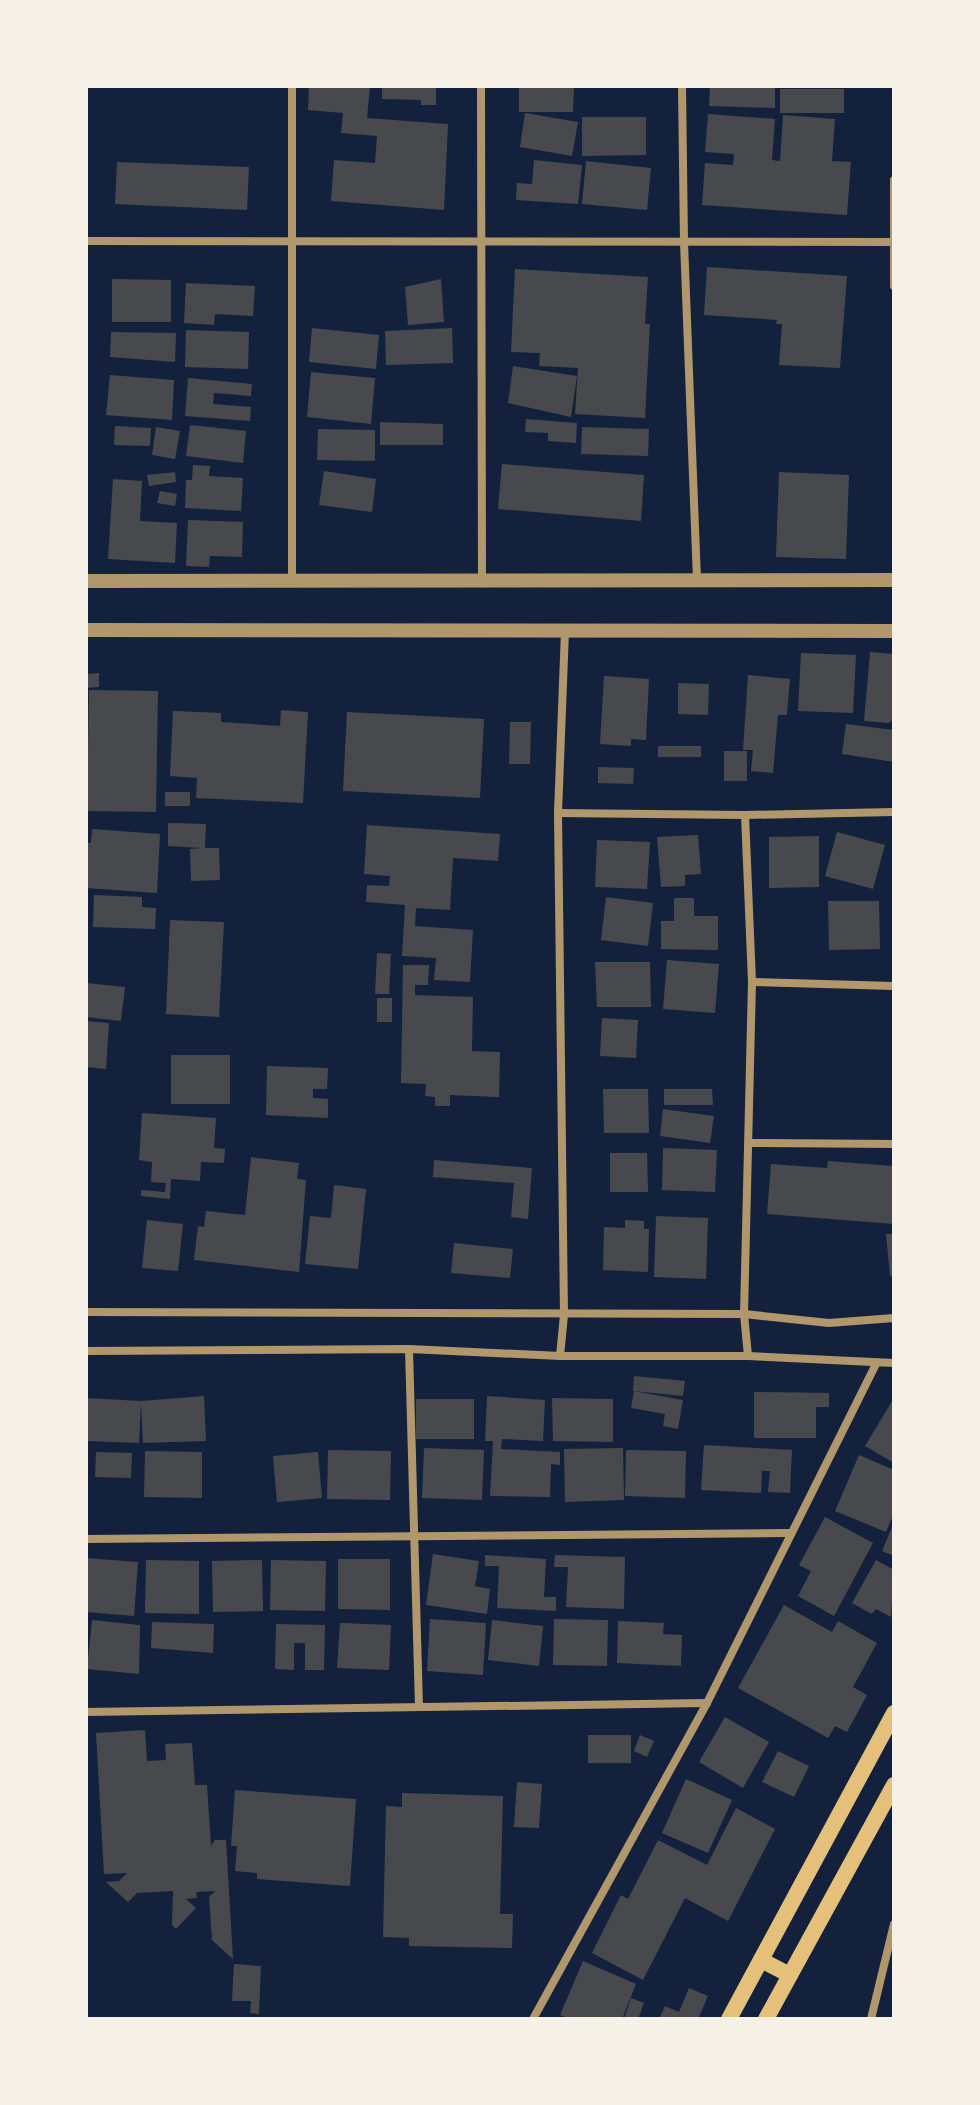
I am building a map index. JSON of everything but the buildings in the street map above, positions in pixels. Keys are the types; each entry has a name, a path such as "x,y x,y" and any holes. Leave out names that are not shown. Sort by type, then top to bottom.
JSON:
{"main road":[{"path":"729,2019 894,1713"},
{"path":"766,2019 894,1785"},
{"path":"761,1960 790,1975"}],"street":[{"path":"292,86 295,242 292,581"},
{"path":"481,86 482,581"},
{"path":"682,86 684,242 697,580"},
{"path":"894,180 894,286"},
{"path":"86,241 893,242"},
{"path":"86,581 894,580"},
{"path":"86,630 894,631"},
{"path":"560,1356 564,1315 558,813 565,631"},
{"path":"558,813 745,815 894,812"},
{"path":"745,815 752,982 751,1143 744,1314 748,1356"},
{"path":"752,982 894,986"},
{"path":"751,1143 894,1144"},
{"path":"86,1312 744,1314 829,1323 894,1318"},
{"path":"409,1349 419,1707"},
{"path":"86,1351 409,1349 560,1356 748,1356 894,1363"},
{"path":"533,2019 707,1703 789,1533 876,1364"},
{"path":"86,1539 789,1533"},
{"path":"86,1712 707,1703"},
{"path":"871,2019 894,1924"}]}
